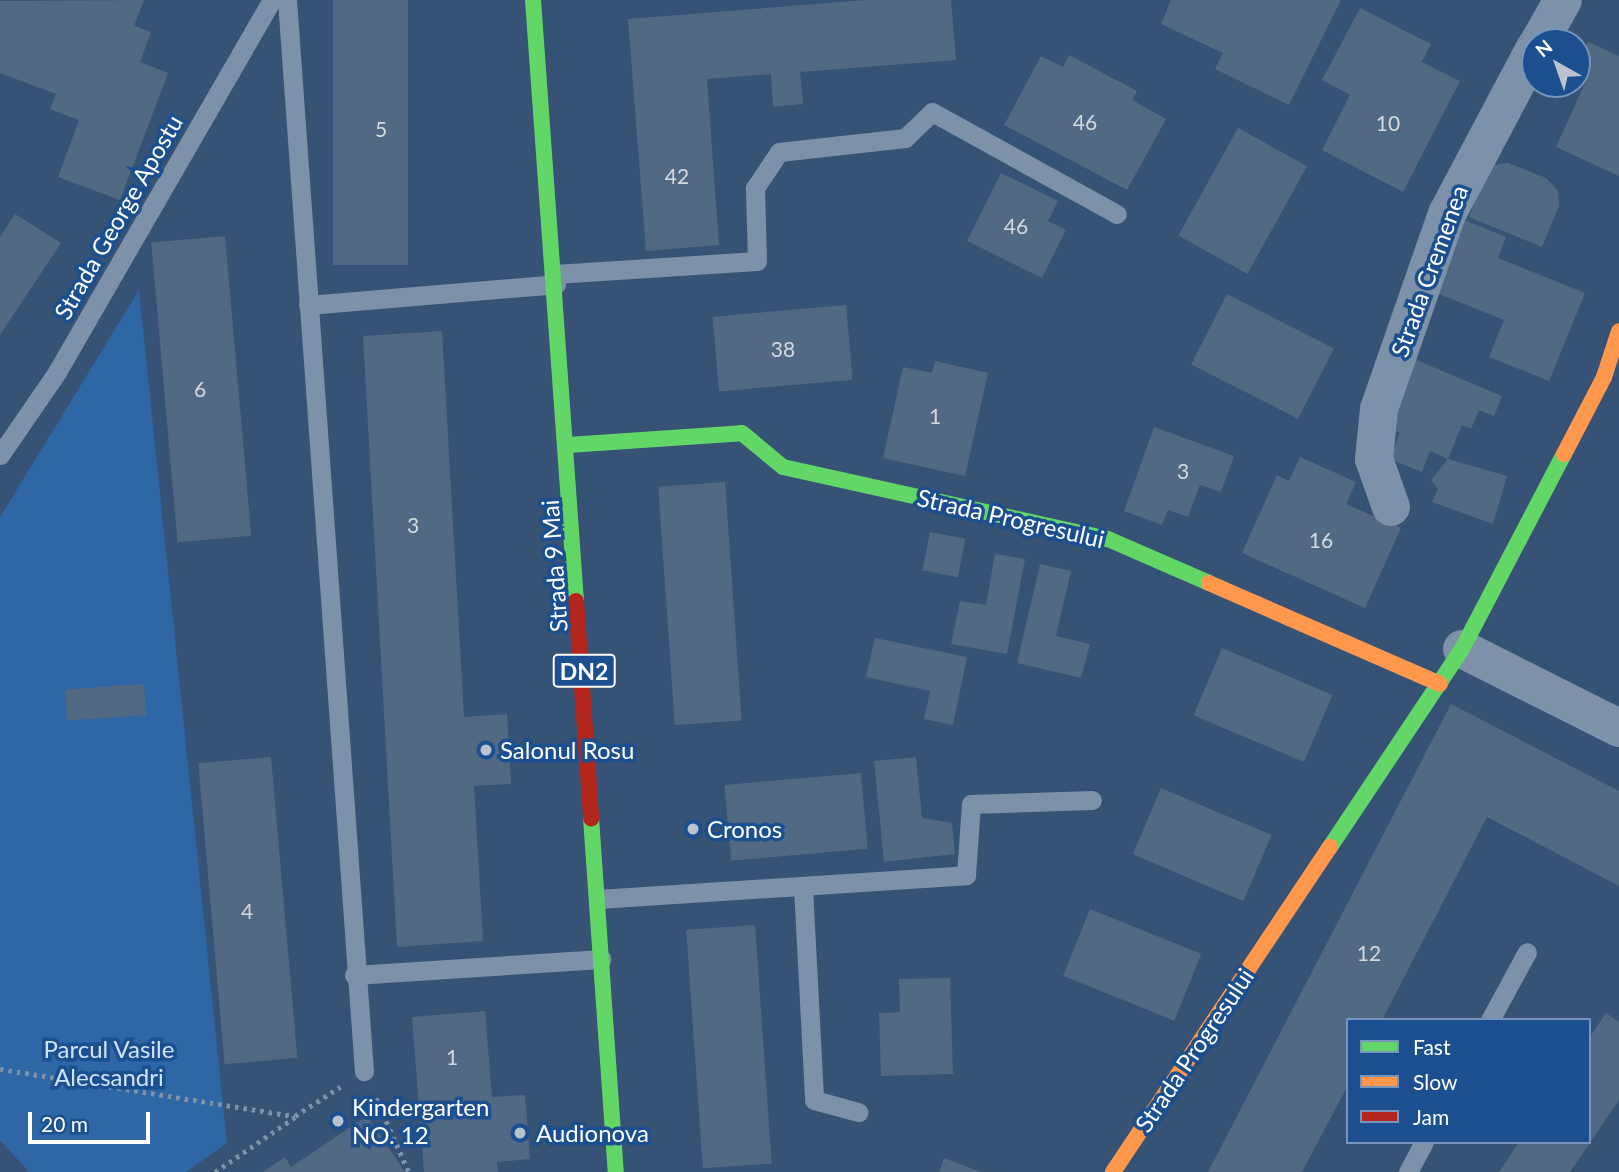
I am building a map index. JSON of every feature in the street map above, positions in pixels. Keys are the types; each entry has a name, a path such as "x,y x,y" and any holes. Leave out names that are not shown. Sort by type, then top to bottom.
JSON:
{"street":[{"name":"Strada 9 Mai","path":"533,0 568,444 616,1172"},
{"path":"1547,28 1563,0"},
{"name":"Strada Cremenea","path":"1391,507 1374,458 1379,409 1447,214 1521,74"},
{"name":"Strada Progresului","path":"1113,1172 1462,649 1604,377 1619,331"},
{"name":"Strada Progresului","path":"568,444 742,433 783,467 1108,539 1440,684"},
{"path":"1462,649 1619,728"}],"lane":[{"name":"Strada George Apostu","path":"0,455 57,372 272,0"},
{"path":"287,0 354,975 364,1071"},
{"path":"308,305 757,261 755,188 779,152 905,138 932,112 1117,214"},
{"path":"598,898 966,875 971,804 1092,800"},
{"path":"803,887 814,1100 858,1112"},
{"path":"1491,1018 1527,952"},
{"path":"354,975 601,959"},
{"path":"1408,1172 1423,1144"}],"path":[{"path":"0,1069 295,1116"},
{"path":"215,1172 364,1071 409,1172"}],"green space":[{"name":"Parcul Vasile Alecsandri","path":"139,290 227,1143 186,1172 29,1172 0,1140 0,517"}],"building":[{"path":"144,0 134,26 151,32 140,62 168,73 120,200 58,177 79,120 50,109 56,94 0,73 0,1"},
{"path":"333,0 408,0 408,265 333,265"},
{"path":"866,0 951,0 956,60 800,72 803,104 773,107 771,74 707,79 719,245 646,251 628,19"},
{"path":"1171,0 1341,0 1289,105 1215,69 1223,53 1161,24"},
{"path":"1360,8 1431,44 1422,62 1460,81 1403,192 1322,150 1350,95 1322,80"},
{"path":"1591,43 1619,56 1619,176 1556,147 1578,98 1591,98"},
{"path":"1069,55 1137,91 1132,100 1166,119 1127,190 1004,125 1041,56 1063,67"},
{"path":"1238,128 1307,166 1247,274 1178,236"},
{"path":"1508,163 1546,178 1558,191 1559,206 1542,247 1469,217 1484,178 1493,165"},
{"path":"1001,173 1058,201 1048,221 1066,230 1042,278 967,241"},
{"path":"15,214 61,243 0,335 0,237"},
{"path":"1464,220 1506,237 1498,258 1585,293 1549,381 1489,357 1504,320 1434,292"},
{"path":"225,236 251,536 178,542 151,242"},
{"path":"1227,294 1334,348 1298,419 1191,364"},
{"path":"846,305 853,380 719,391 713,317"},
{"path":"442,331 464,717 507,714 511,784 474,786 483,941 397,947 363,336"},
{"path":"1414,359 1502,396 1494,416 1479,410 1471,429 1462,425 1448,459 1430,451 1422,472 1390,459 1400,433 1386,427"},
{"path":"935,361 988,373 965,476 883,458 903,367 932,373"},
{"path":"1154,427 1234,456 1221,492 1200,485 1188,517 1168,510 1162,525 1124,511"},
{"path":"1300,457 1356,482 1346,504 1401,528 1365,608 1242,553 1277,475 1289,481"},
{"path":"1448,459 1507,476 1493,524 1432,502 1438,489 1431,480"},
{"path":"725,482 742,720 675,725 658,487"},
{"path":"930,532 965,539 958,577 923,570"},
{"path":"995,554 1025,559 1007,654 951,644 960,601 986,605"},
{"path":"1040,564 1071,571 1056,636 1090,644 1081,678 1017,663"},
{"path":"875,638 967,657 953,725 924,719 930,691 866,677"},
{"path":"1222,648 1332,695 1304,762 1193,715"},
{"path":"144,684 146,715 67,720 65,690"},
{"path":"1451,704 1619,791 1619,886 1487,817 1383,1018 1346,1018 1346,1089 1302,1172 1208,1172"},
{"path":"271,757 297,1058 225,1064 198,763"},
{"path":"916,757 922,818 952,823 955,854 884,862 874,761"},
{"path":"861,773 868,849 731,861 725,785"},
{"path":"1161,788 1271,835 1243,901 1133,854"},
{"path":"1090,909 1201,954 1174,1021 1063,976"},
{"path":"755,925 772,1163 703,1168 686,930"},
{"path":"950,978 953,1074 881,1076 879,1013 900,1012 899,979"},
{"path":"485,1011 492,1097 525,1095 530,1159 497,1162 498,1172 424,1172 412,1017"},
{"path":"1606,1013 1619,1022 1619,1100 1591,1141 1591,1035"},
{"path":"367,1116 405,1172 263,1172 285,1157 291,1167"},
{"path":"1518,1144 1589,1144 1570,1172 1499,1172"},
{"path":"944,1158 981,1172 939,1172"}],"traffic: fast":[{"path":"533,0 576,601"},
{"path":"568,445 742,433 783,467 1108,539 1209,583"},
{"path":"1330,847 1462,649 1564,454"},
{"path":"591,818 616,1172"}],"traffic: slow":[{"path":"1564,454 1604,377 1619,331"},
{"path":"1209,583 1440,684"},
{"path":"1113,1172 1330,847"}],"traffic: jam":[{"path":"576,601 591,818"}],"place":[{"name":"Salonul Rosu","path":"486,750"},
{"name":"Cronos","path":"693,829"},
{"name":"Kindergarten NO. 12","path":"338,1121"},
{"name":"Audionova","path":"520,1133"}]}
